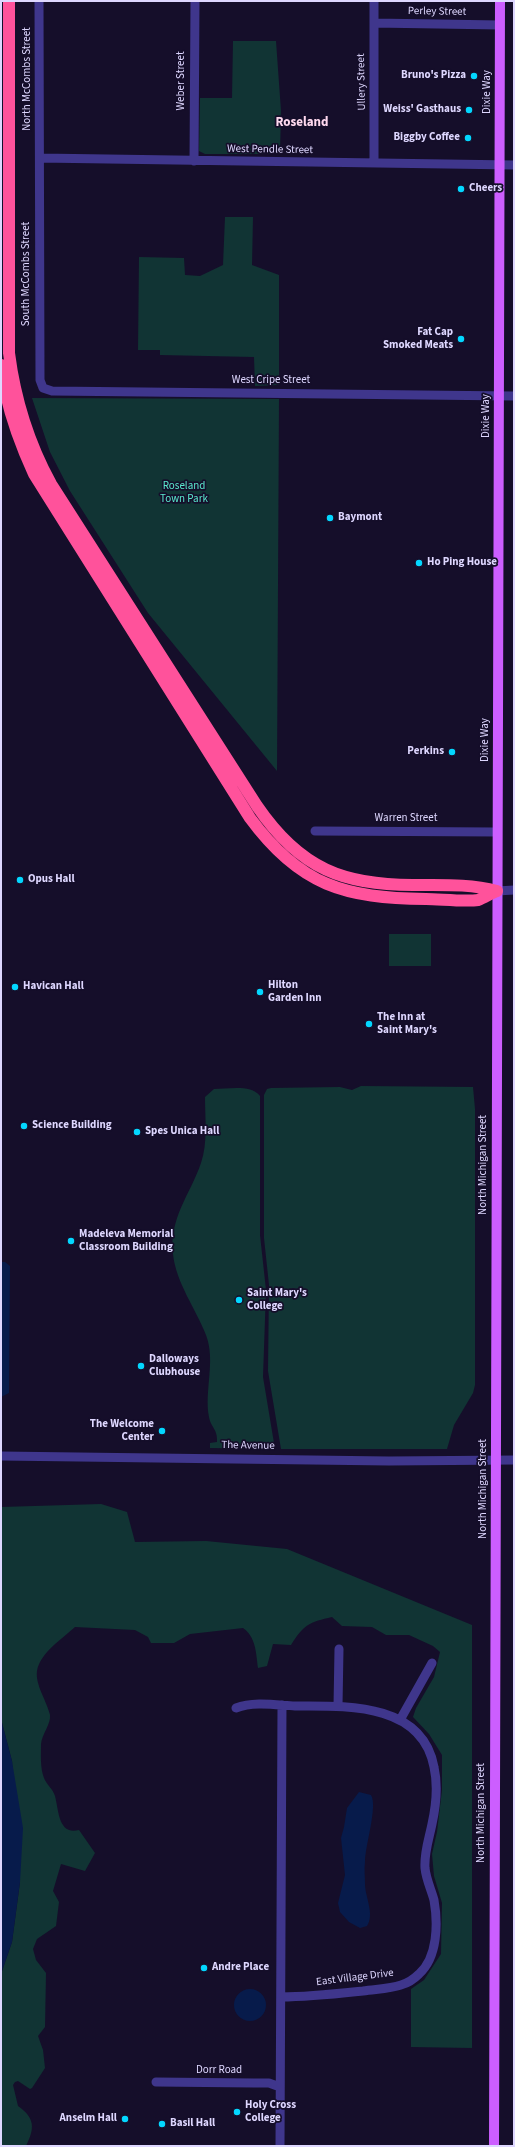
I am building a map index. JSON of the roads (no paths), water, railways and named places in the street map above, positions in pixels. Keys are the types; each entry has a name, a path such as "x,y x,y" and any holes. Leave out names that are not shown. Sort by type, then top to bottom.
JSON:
{"highway":[{"path":"9,1 10,353 14,387 23,421 32,446 51,484 257,806 278,835 293,848 319,866 334,874 370,884 477,885 497,891"},
{"path":"1,365 5,392 14,425 34,474 250,818 271,845 295,866 310,876 343,890 362,895 395,898 477,900 497,891"}],"main road":[{"name":"Dixie Way","path":"497,832 500,1"},
{"name":"North Michigan Street","path":"494,2146 497,832"}],"street":[{"name":"North McCombs Street","path":"39,1 40,158"},
{"name":"Weber Street","path":"194,161 195,1"},
{"name":"Ullery Street","path":"374,1 374,163"},
{"name":"Perley Street","path":"374,23 500,26"},
{"name":"West Pendle Street","path":"40,158 514,165"},
{"name":"South McCombs Street","path":"40,158 40,380 44,388"},
{"name":"West Cripe Street","path":"44,388 52,391 514,396"},
{"name":"Warren Street","path":"315,831 497,832"},
{"path":"497,891 514,890"},
{"name":"The Avenue","path":"1,1456 514,1460"},
{"path":"338,1706 339,1648"},
{"path":"400,1720 432,1663"},
{"name":"East Village Drive","path":"236,1708 257,1704 338,1706 373,1710 400,1720 421,1739 428,1749 435,1768 435,1806 425,1855 426,1875 435,1911 433,1950 430,1959 420,1973 403,1985 328,1994 281,1997"},
{"path":"280,2146 282,1705"},
{"name":"Dorr Road","path":"156,2082 269,2083 280,2087"}],"water":[{"path":"1,1262 5,1262 10,1266 9,1393 1,1397"},
{"path":"1,1719 12,1761 23,1828 20,1882 12,1942 1,1974"},
{"path":"359,1792 371,1795 373,1800 371,1827 365,1867 365,1889 370,1916 367,1926 360,1928 349,1922 340,1912 338,1903 345,1875 341,1838 347,1808"},
{"path":"250,1989 256,1990 263,1996 266,2005 265,2011 259,2018 250,2021 244,2020 237,2014 234,2005 235,1999 241,1992"}],"place":[{"name":"Bruno's Pizza","path":"474,76"},
{"name":"Weiss' Gasthaus","path":"469,110"},
{"name":"Biggby Coffee","path":"468,138"},
{"name":"Cheers","path":"461,189"},
{"name":"Fat Cap Smoked Meats","path":"461,339"},
{"name":"Baymont","path":"330,518"},
{"name":"Ho Ping House","path":"419,563"},
{"name":"Perkins","path":"452,752"},
{"name":"Opus Hall","path":"20,880"},
{"name":"Havican Hall","path":"15,987"},
{"name":"Hilton Garden Inn","path":"260,992"},
{"name":"The Inn at Saint Mary's","path":"369,1024"},
{"name":"Science Building","path":"24,1126"},
{"name":"Spes Unica Hall","path":"137,1132"},
{"name":"Madeleva Memorial Classroom Building","path":"71,1241"},
{"name":"Saint Mary's College","path":"239,1300"},
{"name":"Dalloways Clubhouse","path":"141,1366"},
{"name":"The Welcome Center","path":"162,1431"},
{"name":"Andre Place","path":"204,1968"},
{"name":"Holy Cross College","path":"237,2112"},
{"name":"Anselm Hall","path":"125,2119"},
{"name":"Basil Hall","path":"162,2124"}],"district":[{"name":"Roseland","path":"302,123"}],"park label":[{"name":"Roseland Town Park","path":"184,493"}]}
